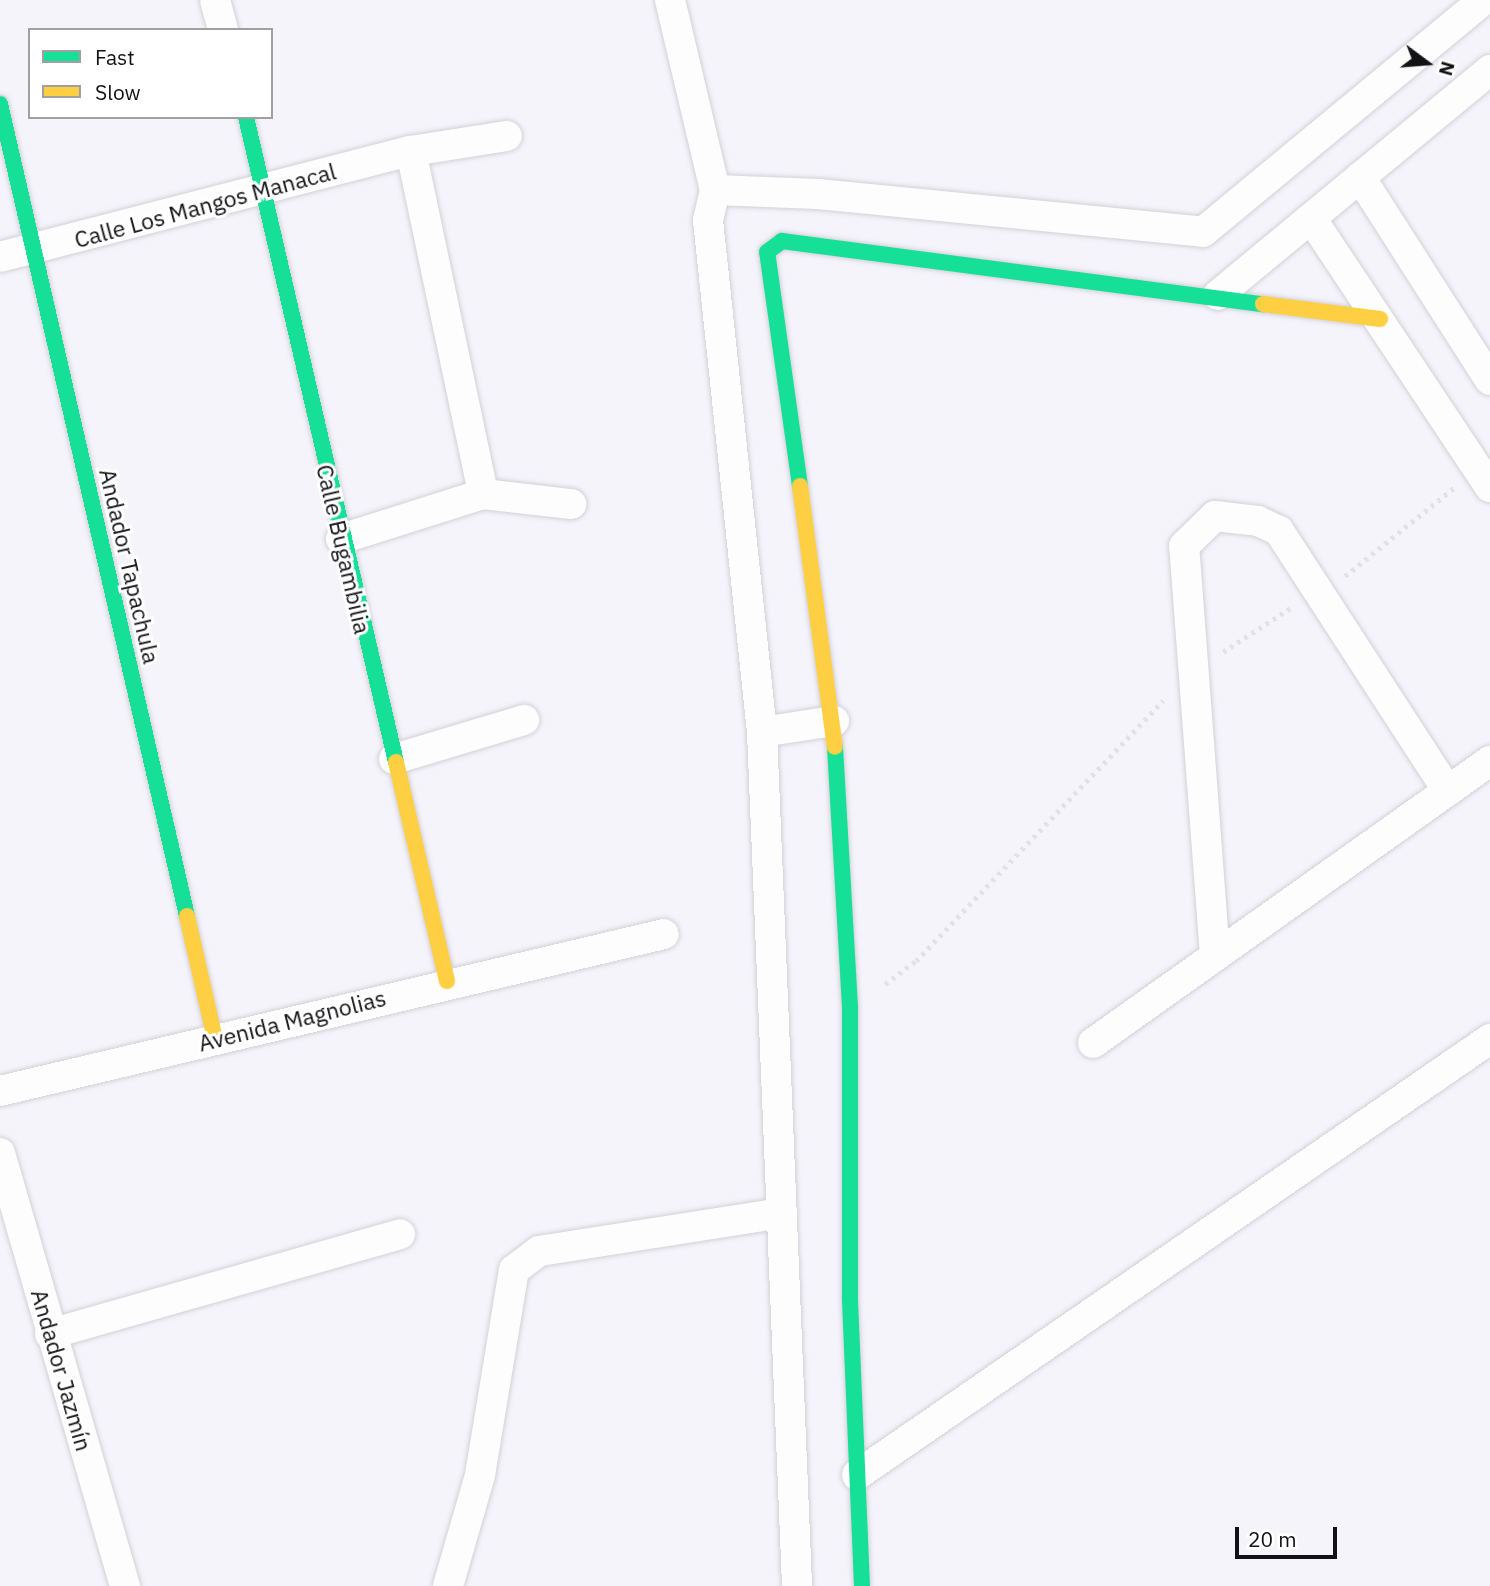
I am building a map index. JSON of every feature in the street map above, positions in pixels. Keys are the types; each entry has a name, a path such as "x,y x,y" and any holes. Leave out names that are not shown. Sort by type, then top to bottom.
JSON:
{"street":[{"path":"215,0 222,28"},
{"path":"670,0 715,190 708,220 762,732 797,1586"},
{"path":"715,190 818,194 1203,232 1483,0"},
{"path":"1219,295 1490,70"},
{"name":"Andador Tapachula","path":"0,104 215,1039"},
{"name":"Calle Bugambilia","path":"247,119 265,189 341,539 447,981"},
{"name":"Calle Los Mangos Manacal","path":"0,257 411,151 507,136"},
{"path":"411,151 483,494"},
{"path":"1360,177 1490,380"},
{"path":"1311,218 1483,477"},
{"path":"862,1586 857,1475 850,1007 834,721 767,252 782,241 1219,295 1380,319"},
{"path":"341,539 483,494 571,504"},
{"path":"1215,956 1184,546 1214,516 1258,521 1279,531 1320,590 1448,791"},
{"path":"394,759 524,720"},
{"path":"762,732 834,721"},
{"path":"1093,1043 1490,761"},
{"name":"Avenida Magnolias","path":"0,1091 447,981 664,934"},
{"path":"857,1475 1490,1039"},
{"name":"Andador Jazmín","path":"0,1153 50,1334 125,1586"},
{"path":"448,1586 480,1475 514,1270 539,1251 782,1213"},
{"path":"50,1334 400,1234"}],"path":[{"path":"850,1007 916,961 1194,670 1399,538 1483,477"}],"traffic: fast":[{"path":"0,104 187,916"},
{"path":"246,119 396,762"},
{"path":"800,486 767,252 782,241 1263,304"},
{"path":"835,747 850,1007 850,1300 862,1586"}],"traffic: slow":[{"path":"1263,304 1380,319"},
{"path":"800,486 835,747"},
{"path":"396,762 447,981"},
{"path":"187,916 215,1039"}]}
